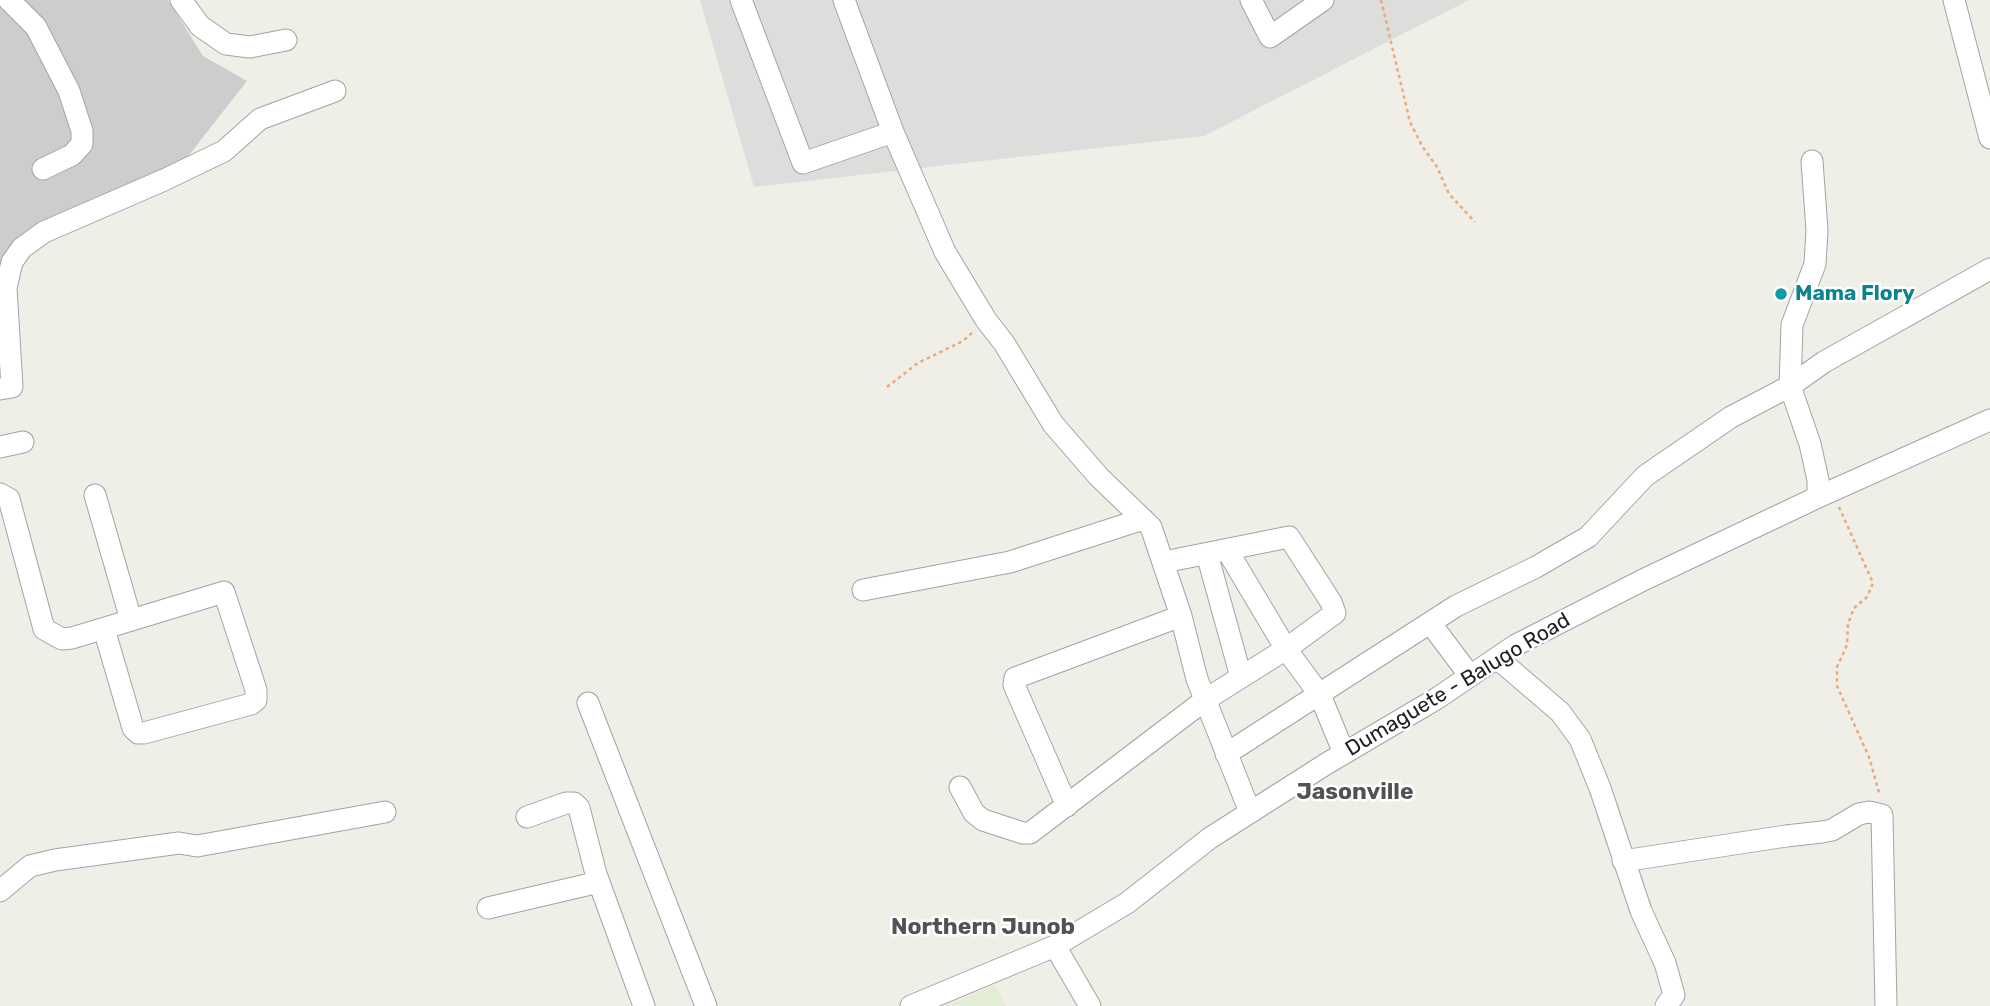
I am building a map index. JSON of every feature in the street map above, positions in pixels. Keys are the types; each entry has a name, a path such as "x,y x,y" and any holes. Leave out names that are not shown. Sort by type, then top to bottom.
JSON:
{"street":[{"path":"9,0 36,27 69,91 82,131 82,144 72,155 43,169"},
{"path":"181,0 200,26 226,44 250,47 286,40"},
{"path":"741,0 803,163 893,132"},
{"path":"844,0 893,132 945,252 1053,424 1098,477 1151,527 1181,616 1197,680 1250,813"},
{"path":"1251,0 1270,37 1314,2"},
{"path":"1954,0 1990,138"},
{"path":"6,388 6,288 12,262 22,248 44,232 155,185 224,151 260,119 335,91"},
{"path":"1812,161 1817,230 1815,264 1792,325 1790,386 1810,444 1818,480 1825,494"},
{"path":"1226,754 1432,624 1456,606 1536,567 1588,537 1645,476 1731,416 1790,386 1824,362 1990,269"},
{"name":"Dumaguete - Balugo Road","path":"911,1006 1055,946 1127,903 1210,838 1516,645 1631,586 1990,420"},
{"path":"0,447 23,442"},
{"path":"0,494 9,499 44,629 62,639 224,592 256,690 256,700 251,704 138,733 133,728 104,629"},
{"path":"95,495 131,620"},
{"path":"863,590 1010,562 1143,519"},
{"path":"960,787 974,813 983,820 1030,833 1205,700 1286,649 1335,613 1331,602 1289,537 1164,562"},
{"path":"1217,552 1320,695 1344,753"},
{"path":"1217,552 1241,677"},
{"path":"1067,806 1014,685 1015,678 1181,616"},
{"path":"1432,624 1470,676"},
{"path":"1497,658 1560,712 1580,738 1600,788 1641,911 1668,974 1674,995 1666,1006"},
{"path":"588,703 706,1006"},
{"path":"527,817 566,803 574,803 579,808 599,882 644,1006"},
{"path":"0,891 30,866 55,860 179,843 197,846 385,812"},
{"path":"1623,861 1822,832 1832,830 1858,814 1869,812 1882,815 1886,1006"},
{"path":"488,908 599,882"},
{"path":"1055,946 1090,1006"}],"path":[{"path":"1381,0 1410,122 1437,167 1449,194 1475,222"},
{"path":"887,387 918,363 963,341 986,320"},
{"path":"1825,494 1873,583 1867,597 1854,608 1848,624 1847,645 1837,667 1837,686 1869,757 1882,815"}],"shaded area":[{"path":"0,0 168,0 203,56 247,81 182,164 7,248 0,278"},
{"path":"700,0 1469,0 1204,136 754,187"}],"green space":[{"path":"995,985 1006,1006 945,1006"}],"place":[{"name":"Mama Flory","path":"1781,294"}],"district":[{"name":"Jasonville","path":"1355,792"},
{"name":"Northern Junob","path":"983,927"}]}
